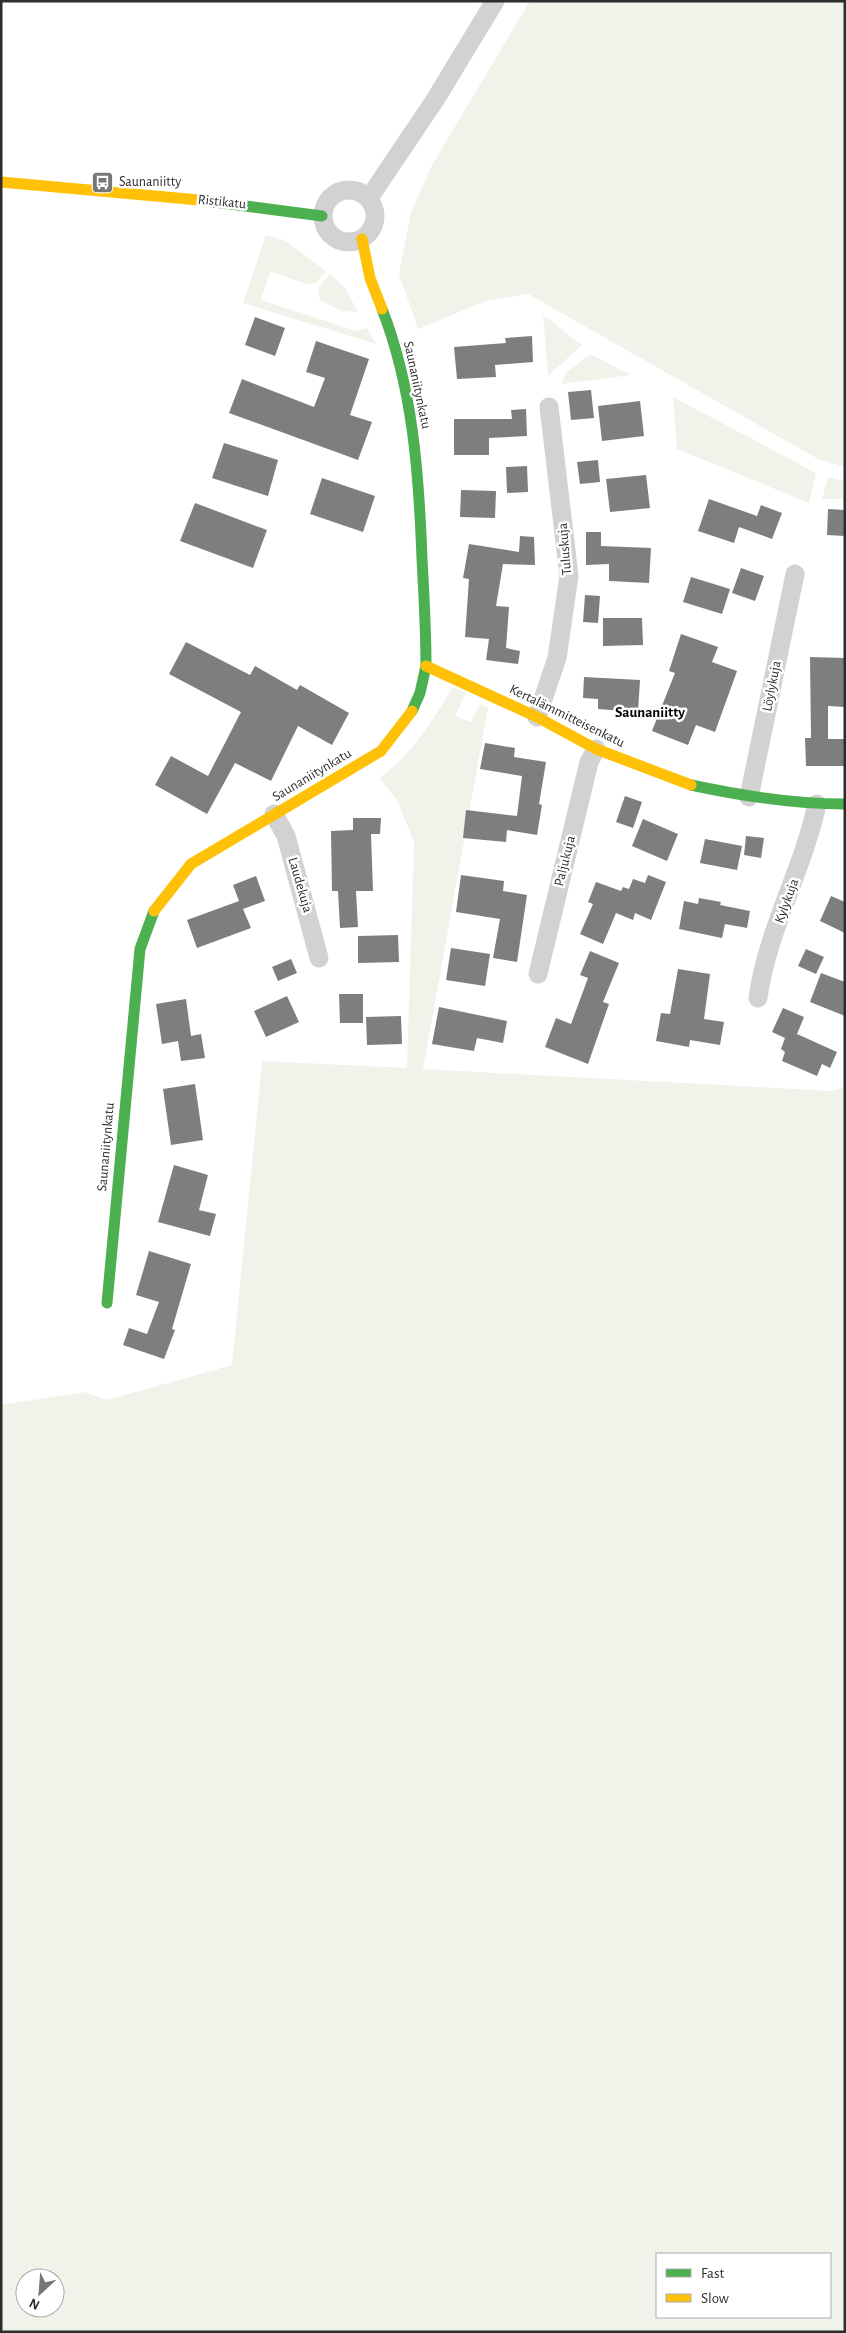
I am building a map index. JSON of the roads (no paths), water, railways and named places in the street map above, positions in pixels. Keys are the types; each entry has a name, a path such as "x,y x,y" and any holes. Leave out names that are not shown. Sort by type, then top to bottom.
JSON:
{"street":[{"path":"369,198 436,100 495,1"},
{"name":"Ristikatu","path":"1,182 258,206 322,216"},
{"path":"349,189 358,190 369,198 376,213 375,223 370,232 354,242 341,241 333,237 324,225 322,216 328,200 340,191 349,189"},
{"name":"Saunaniitynkatu","path":"106,1303 140,949 150,919 158,903 191,864 381,751 409,716 420,693 426,666 420,497 410,407 390,329 370,278 362,238"},
{"name":"Tuluskuja","path":"536,717 557,658 569,576 549,407"},
{"name":"Löylykuja","path":"749,797 795,574"},
{"name":"Kertalämmitteisenkatu","path":"426,666 536,717 596,749 686,784 749,797 817,804 845,804"},
{"name":"Paljukuja","path":"538,974 589,762 596,749"},
{"name":"Kylykuja","path":"758,998 761,973 810,837 817,804"},
{"name":"Laudekuja","path":"274,814 286,836 319,958"}],"place":[{"name":"Saunaniitty","path":"103,182"}],"district":[{"name":"Saunaniitty","path":"650,712"}]}
